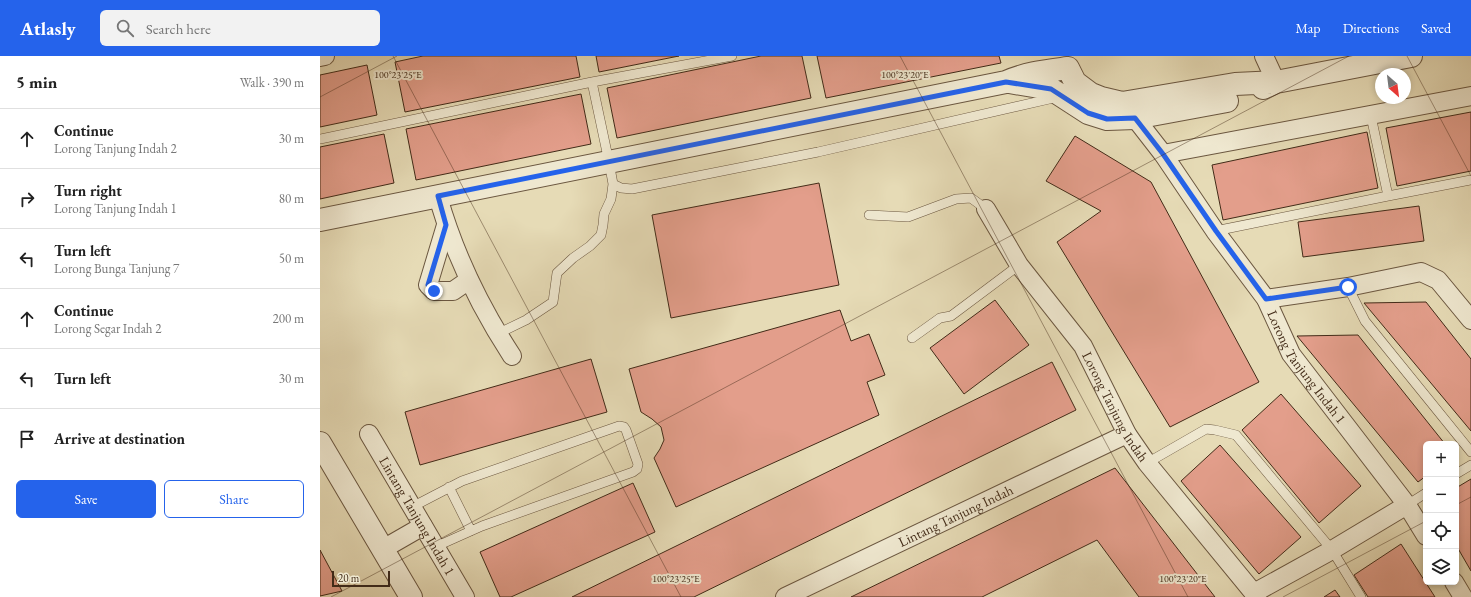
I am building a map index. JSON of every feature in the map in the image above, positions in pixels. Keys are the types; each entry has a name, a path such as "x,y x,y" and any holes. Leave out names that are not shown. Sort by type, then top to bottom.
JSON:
{"street":[{"path":"320,57 325,56"},
{"path":"1264,56 1276,82"},
{"path":"1006,82 1051,89 1088,113 1107,119 1135,118 1234,99 1276,82 1365,61 1411,56"},
{"path":"320,220 1006,82 1020,76 1066,62 1075,82 1091,94 1122,103 1235,84 1276,82"},
{"path":"1163,154 1471,96"},
{"name":"Lorong Tanjung Indah 1","path":"1135,118 1163,154 1216,231 1266,299 1291,354 1407,505 1423,531"},
{"path":"438,196 446,225 469,280 498,334 512,356"},
{"name":"Lorong Tanjung Indah","path":"986,209 1019,264 1083,346 1127,434 1147,463 1255,595"},
{"path":"446,225 428,285 434,291 453,291 469,280"},
{"path":"1266,299 1348,287 1420,272 1438,280 1471,320"},
{"name":"Lintang Tanjung Indah 1","path":"369,434 464,597"},
{"name":"Lintang Tanjung Indah","path":"785,597 1127,434"},
{"path":"320,443 411,597"},
{"path":"1255,595 1407,505"},
{"path":"383,549 423,526"},
{"path":"1456,585 1463,597"}],"lane":[{"path":"320,139 592,82 732,56"},
{"path":"498,334 526,320 553,302 557,273 601,235 604,225 604,214 611,199 613,184 610,162 592,82"},
{"path":"613,184 621,188 632,189 818,152 1063,96"},
{"path":"1371,116 1388,196"},
{"path":"1216,231 1471,180"},
{"path":"869,215 908,217 956,199 971,198 986,209"},
{"path":"912,338 940,318 951,316 1019,264"},
{"path":"1348,287 1365,321 1471,452"},
{"path":"412,507 449,486 619,426 626,430 638,464 637,469 471,531 435,547"},
{"path":"1147,463 1206,430 1215,430 1236,435 1332,550 1361,597"},
{"path":"1459,472 1471,465"},
{"path":"449,486 471,531"},
{"path":"1407,505 1423,495"}],"building":[{"path":"423,56 576,56 580,77 405,112 395,62"},
{"path":"596,56 679,56 599,72"},
{"path":"761,56 802,56 811,98 617,138 607,88"},
{"path":"817,56 999,56 1001,63 826,98"},
{"path":"367,65 377,115 320,127 320,75"},
{"path":"581,94 591,144 416,180 406,129"},
{"path":"1471,112 1471,171 1397,186 1386,128"},
{"path":"1367,132 1378,188 1223,220 1212,165"},
{"path":"384,134 394,183 320,199 320,147"},
{"path":"1075,136 1151,182 1259,382 1170,427 1057,242 1101,211 1046,181"},
{"path":"819,183 839,285 671,318 652,215"},
{"path":"1419,206 1424,241 1303,257 1298,222"},
{"path":"995,300 1029,345 964,394 930,348"},
{"path":"1426,302 1471,359 1471,431 1364,303"},
{"path":"840,310 851,341 869,334 885,375 867,382 879,415 676,507 654,458 664,440 661,427 641,412 629,369"},
{"path":"1358,335 1443,441 1423,441 1423,478 1418,482 1297,336"},
{"path":"591,359 607,412 420,465 405,412"},
{"path":"1052,362 1076,410 694,597 572,597"},
{"path":"1281,394 1361,486 1319,523 1242,430"},
{"path":"1220,445 1301,537 1259,574 1181,481"},
{"path":"1115,468 1215,597 1139,597 1097,540 982,597 851,597"},
{"path":"1471,479 1471,571 1459,550 1459,486"},
{"path":"633,483 655,532 511,597 500,597 480,552"},
{"path":"1401,544 1423,578 1423,585 1427,585 1435,597 1368,597 1354,575"},
{"path":"320,550 342,591 320,596"},
{"path":"1335,590 1340,597 1324,597"}],"route":[{"path":"434,291 428,285 446,225 438,196 1006,82 1051,89 1088,113 1107,119 1135,118 1163,154 1216,231 1266,299 1348,287"}]}
